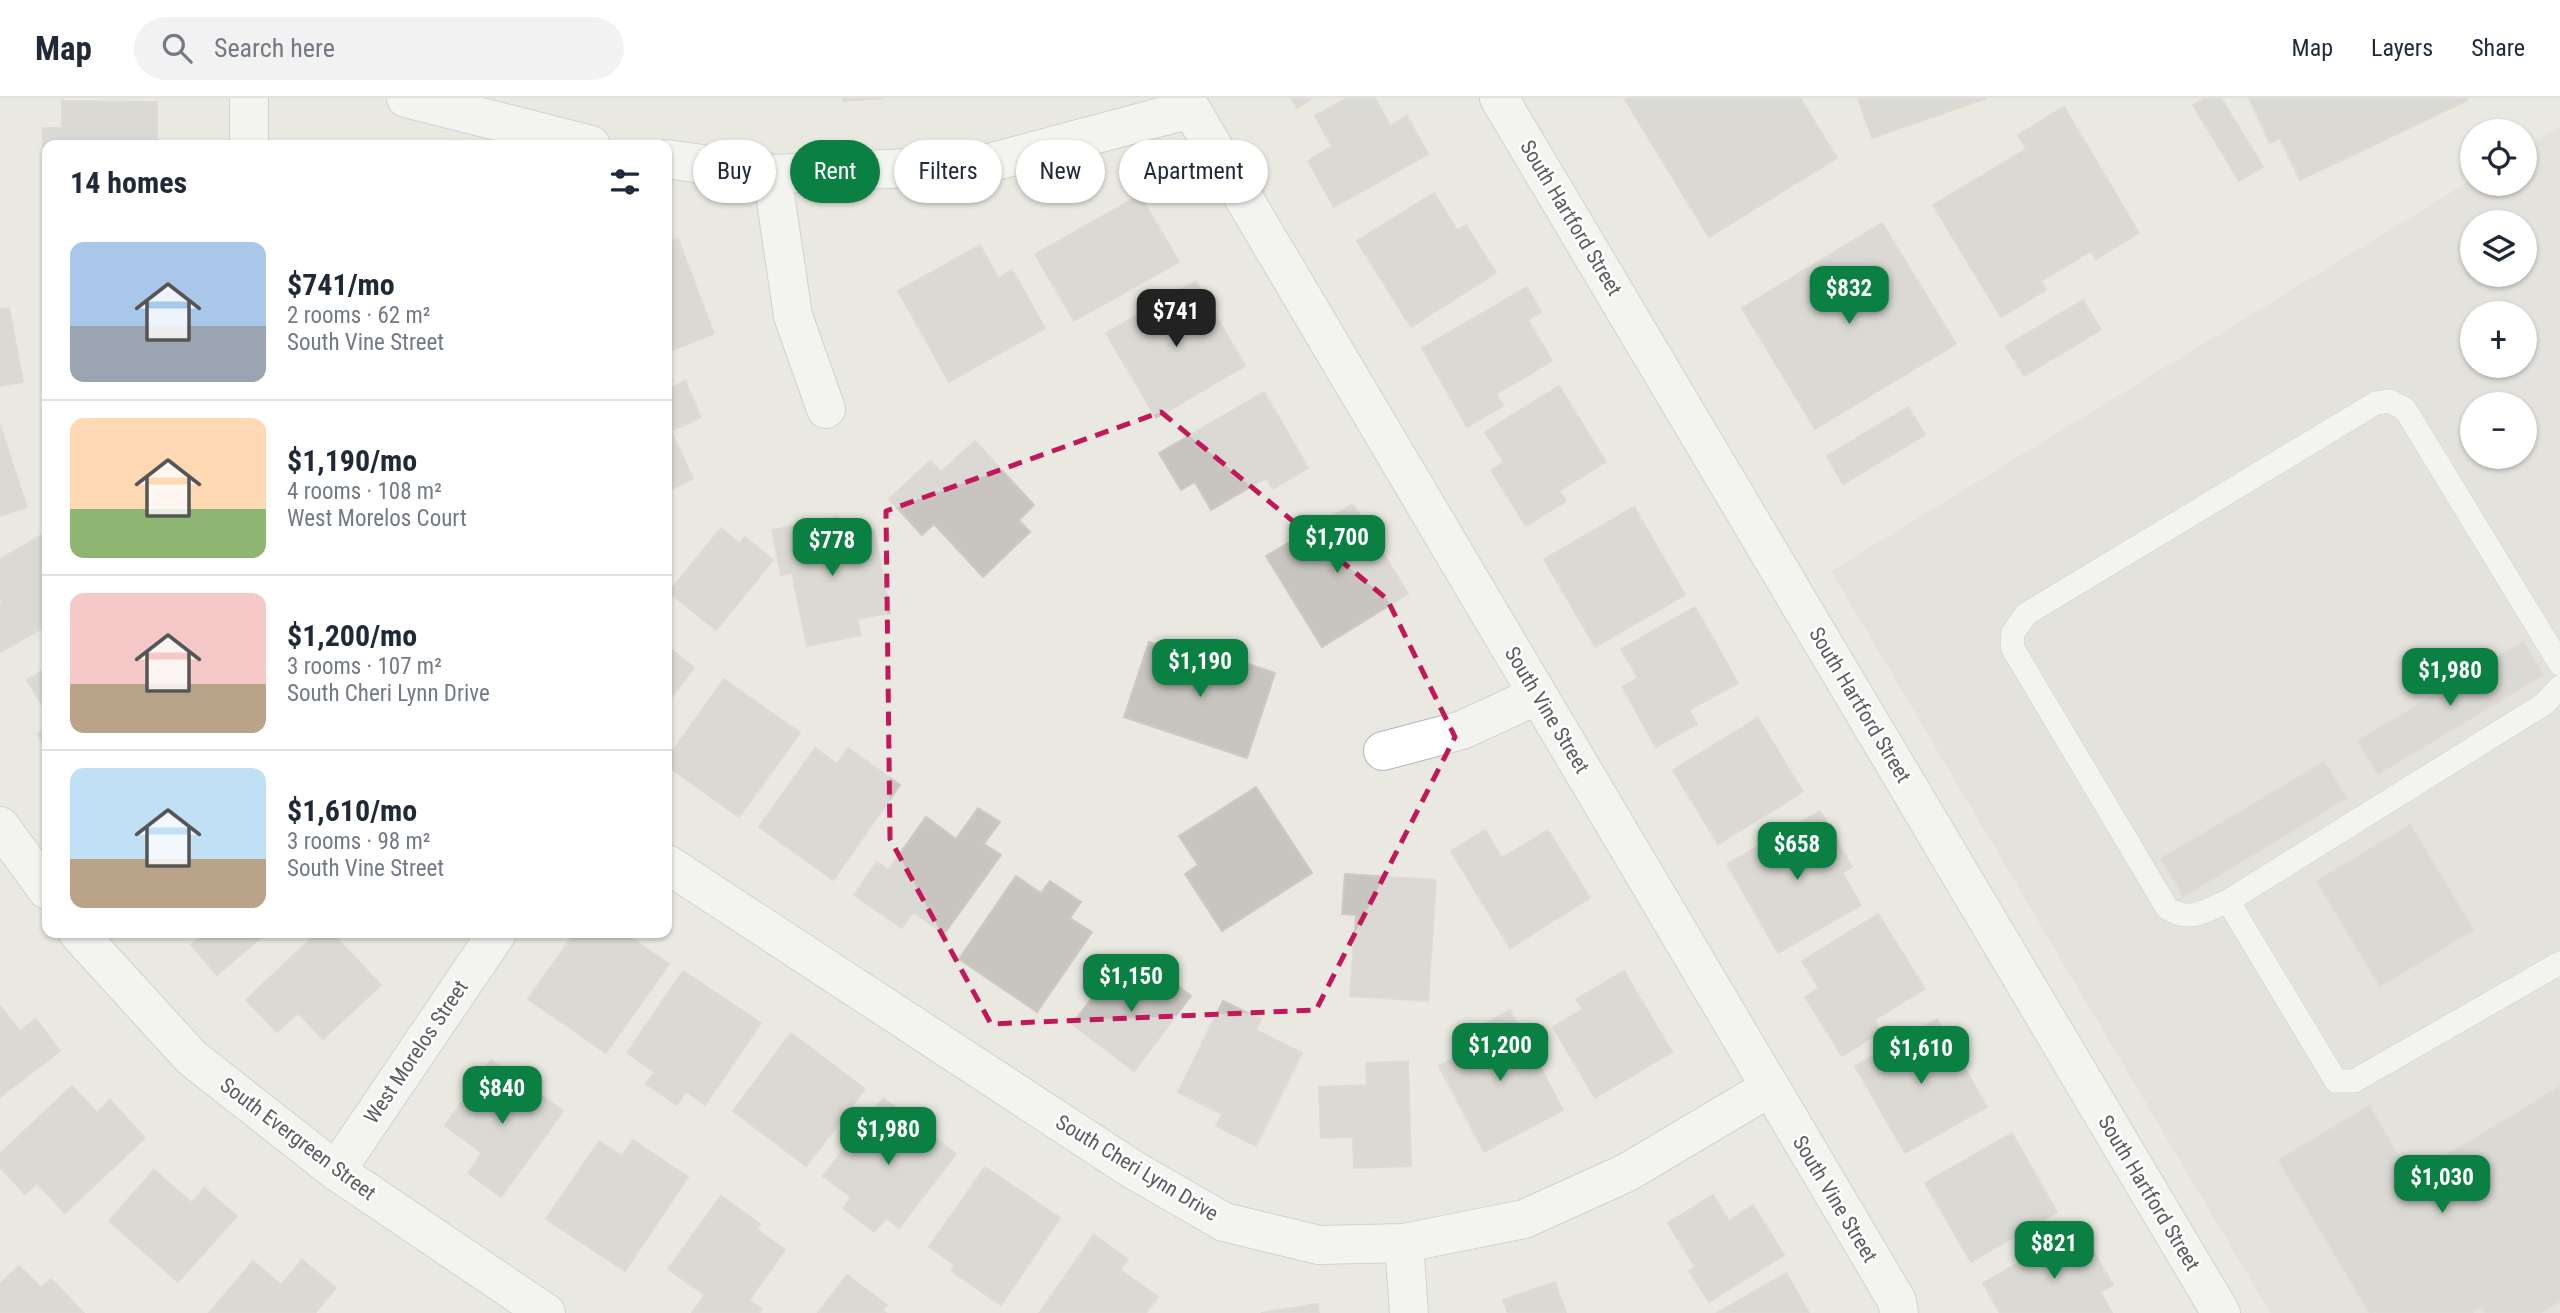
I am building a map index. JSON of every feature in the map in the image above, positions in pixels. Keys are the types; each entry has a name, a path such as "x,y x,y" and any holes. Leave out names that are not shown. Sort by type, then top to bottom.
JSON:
{"street":[{"path":"249,98 249,140"},
{"path":"406,98 571,140"},
{"name":"South Hartford Street","path":"1499,98 2221,1313"},
{"name":"South Vine Street","path":"776,173 981,165 1191,109 1897,1301 1899,1313"},
{"path":"672,160 693,162"},
{"path":"776,200 793,316 826,409"},
{"path":"1382,751 1462,730 1538,695"},
{"path":"0,825 42,883"},
{"name":"South Cheri Lynn Drive","path":"672,867 1121,1161 1224,1222 1319,1245 1404,1243 1524,1219 1626,1173 1769,1088"},
{"name":"South Evergreen Street","path":"83,938 192,1058 336,1171 546,1313"},
{"name":"West Morelos Street","path":"336,1171 494,938"},
{"path":"1404,1243 1409,1313"}],"lane":[{"path":"2560,664 2405,409 2390,401 2375,403 2026,614 2013,633 2012,647 2168,908 2180,917 2193,916 2228,901 2543,704 2560,687"},
{"path":"2228,901 2336,1081 2354,1081 2560,963"}],"highlighted area":[{"path":"1161,412 1387,599 1455,737 1316,1010 991,1024 890,839 886,511"}],"shaded area":[{"path":"2560,126 2560,1313 2270,1313 1831,571 2460,187 2460,196 2537,196 2537,140"}],"building":[{"path":"843,98 884,98 843,101"},
{"path":"1291,98 1312,98 1297,108"},
{"path":"1347,98 1375,98 1390,126 1407,116 1428,154 1334,207 1308,161 1332,146 1315,116"},
{"path":"1624,98 1800,98 1837,158 1709,237"},
{"path":"1858,98 1987,98 1872,138"},
{"path":"2205,98 2221,98 2263,167 2239,181 2193,105"},
{"path":"2249,98 2468,100 2300,180 2280,138 2270,143"},
{"path":"62,101 157,102 157,140 43,140 43,128 62,128"},
{"path":"2064,107 2139,233 2096,259 2091,251 2041,281 2046,290 2001,317 1933,205 2026,149 2018,135"},
{"path":"1434,193 1457,230 1466,225 1496,273 1411,327 1357,241"},
{"path":"1126,203 1145,203 1179,262 1074,321 1035,254"},
{"path":"1882,223 1956,344 1815,429 1742,308"},
{"path":"678,239 714,334 672,350 672,241"},
{"path":"980,245 998,278 1012,270 1045,328 949,382 898,291"},
{"path":"1196,281 1245,366 1156,418 1106,333"},
{"path":"1527,287 1541,312 1528,320 1552,361 1496,394 1503,406 1467,427 1422,348"},
{"path":"2083,300 2101,330 2024,376 2006,346"},
{"path":"9,308 23,382 0,386 0,309"},
{"path":"685,381 701,417 672,431 672,388"},
{"path":"1559,386 1606,462 1559,491 1566,501 1526,526 1491,470 1504,462 1485,432"},
{"path":"1264,392 1308,468 1273,489 1266,478 1211,510 1195,482 1181,490 1159,453"},
{"path":"1908,407 1925,435 1843,484 1827,456"},
{"path":"0,426 27,507 0,516"},
{"path":"672,433 693,479 672,489"},
{"path":"975,441 1034,505 1019,520 1030,532 983,577 934,524 922,535 889,499 930,461 941,472"},
{"path":"1353,504 1408,594 1322,647 1266,556"},
{"path":"1634,507 1685,595 1595,647 1544,559"},
{"path":"838,517 842,536 874,530 890,613 857,619 861,635 807,646 792,573 781,575 772,530"},
{"path":"721,528 739,543 745,537 773,560 716,630 672,594 672,588"},
{"path":"42,535 42,629 0,652 0,604 3,602 0,597 0,559"},
{"path":"1695,607 1738,683 1689,710 1697,724 1656,747 1622,687 1638,678 1621,649"},
{"path":"1149,642 1233,670 1237,660 1275,673 1247,758 1124,717"},
{"path":"2523,642 2543,675 2378,774 2358,741"},
{"path":"672,650 694,668 672,697"},
{"path":"42,671 42,705 27,680"},
{"path":"724,679 800,733 739,817 672,770 672,752"},
{"path":"1758,718 1803,792 1718,844 1673,770"},
{"path":"815,748 837,764 848,748 900,785 833,880 759,827"},
{"path":"2324,762 2346,798 2184,896 2161,859"},
{"path":"1256,787 1312,873 1222,931 1185,874 1198,865 1179,836"},
{"path":"978,808 1000,822 984,844 1001,855 944,934 913,912 902,928 854,895 877,862 888,870 926,817 956,839"},
{"path":"1820,811 1852,867 1842,873 1861,905 1778,953 1727,864"},
{"path":"2410,825 2473,930 2380,986 2317,881"},
{"path":"1485,830 1502,858 1548,830 1590,898 1510,948 1451,851"},
{"path":"1345,874 1436,880 1428,1001 1350,996 1356,915 1342,914"},
{"path":"1016,876 1041,893 1050,881 1081,902 1070,918 1092,932 1037,1012 959,959"},
{"path":"1878,914 1925,989 1874,1020 1881,1032 1842,1056 1805,997 1819,988 1802,961"},
{"path":"200,938 260,938 217,975 191,945"},
{"path":"312,938 337,938 381,985 323,1039 298,1013 277,1032 246,1000"},
{"path":"571,938 631,938 669,964 606,1053 528,999"},
{"path":"1116,967 1140,985 1154,967 1191,996 1134,1071 1072,1024"},
{"path":"683,971 761,1023 705,1105 686,1091 677,1105 646,1084 655,1072 627,1053"},
{"path":"1624,971 1672,1052 1595,1098 1553,1027 1583,1009 1576,999"},
{"path":"1223,1001 1261,1019 1256,1030 1302,1053 1256,1146 1216,1126 1222,1114 1178,1092"},
{"path":"0,1006 20,1031 36,1019 60,1051 0,1097"},
{"path":"1510,1010 1563,1110 1484,1152 1439,1066 1468,1051 1461,1037"},
{"path":"1937,1019 1987,1107 1905,1153 1855,1066"},
{"path":"791,1033 865,1089 806,1166 733,1111"},
{"path":"491,1060 563,1111 501,1197 468,1173 482,1153 445,1126"},
{"path":"1408,1061 1411,1166 1354,1168 1353,1137 1321,1138 1319,1087 1367,1085 1366,1063"},
{"path":"72,1086 97,1113 110,1100 145,1138 65,1213 37,1183 25,1194 0,1167 0,1154"},
{"path":"2560,1087 2560,1301 2540,1313 2486,1313 2482,1306 2471,1313 2370,1313 2279,1160 2369,1106 2410,1177"},
{"path":"883,1098 956,1154 899,1228 886,1218 874,1232 843,1208 851,1197 823,1176"},
{"path":"2012,1133 2057,1212 1971,1262 1925,1183"},
{"path":"633,1140 688,1177 625,1271 546,1219 599,1141 622,1156"},
{"path":"985,1167 1060,1218 1001,1305 951,1271 955,1265 929,1247"},
{"path":"154,1170 192,1203 204,1188 237,1216 178,1282 109,1221"},
{"path":"1713,1195 1729,1221 1753,1205 1784,1255 1709,1302 1689,1271 1695,1267 1668,1223"},
{"path":"721,1196 760,1224 756,1229 785,1250 749,1300 762,1309 759,1313 692,1313 705,1295 668,1269"},
{"path":"2080,1228 2113,1285 2100,1292 2112,1313 2000,1313 1983,1283"},
{"path":"1094,1235 1128,1259 1120,1270 1158,1297 1146,1313 1039,1313"},
{"path":"302,1260 336,1288 315,1313 209,1313 253,1261 281,1285"},
{"path":"19,1266 41,1288 51,1279 84,1313 0,1313 0,1284"},
{"path":"1786,1273 1809,1313 1717,1313"},
{"path":"847,1275 887,1305 882,1310 886,1313 818,1313"},
{"path":"1555,1282 1566,1313 1508,1313 1503,1300"},
{"path":"1318,1304 1319,1313 1261,1313"}]}
